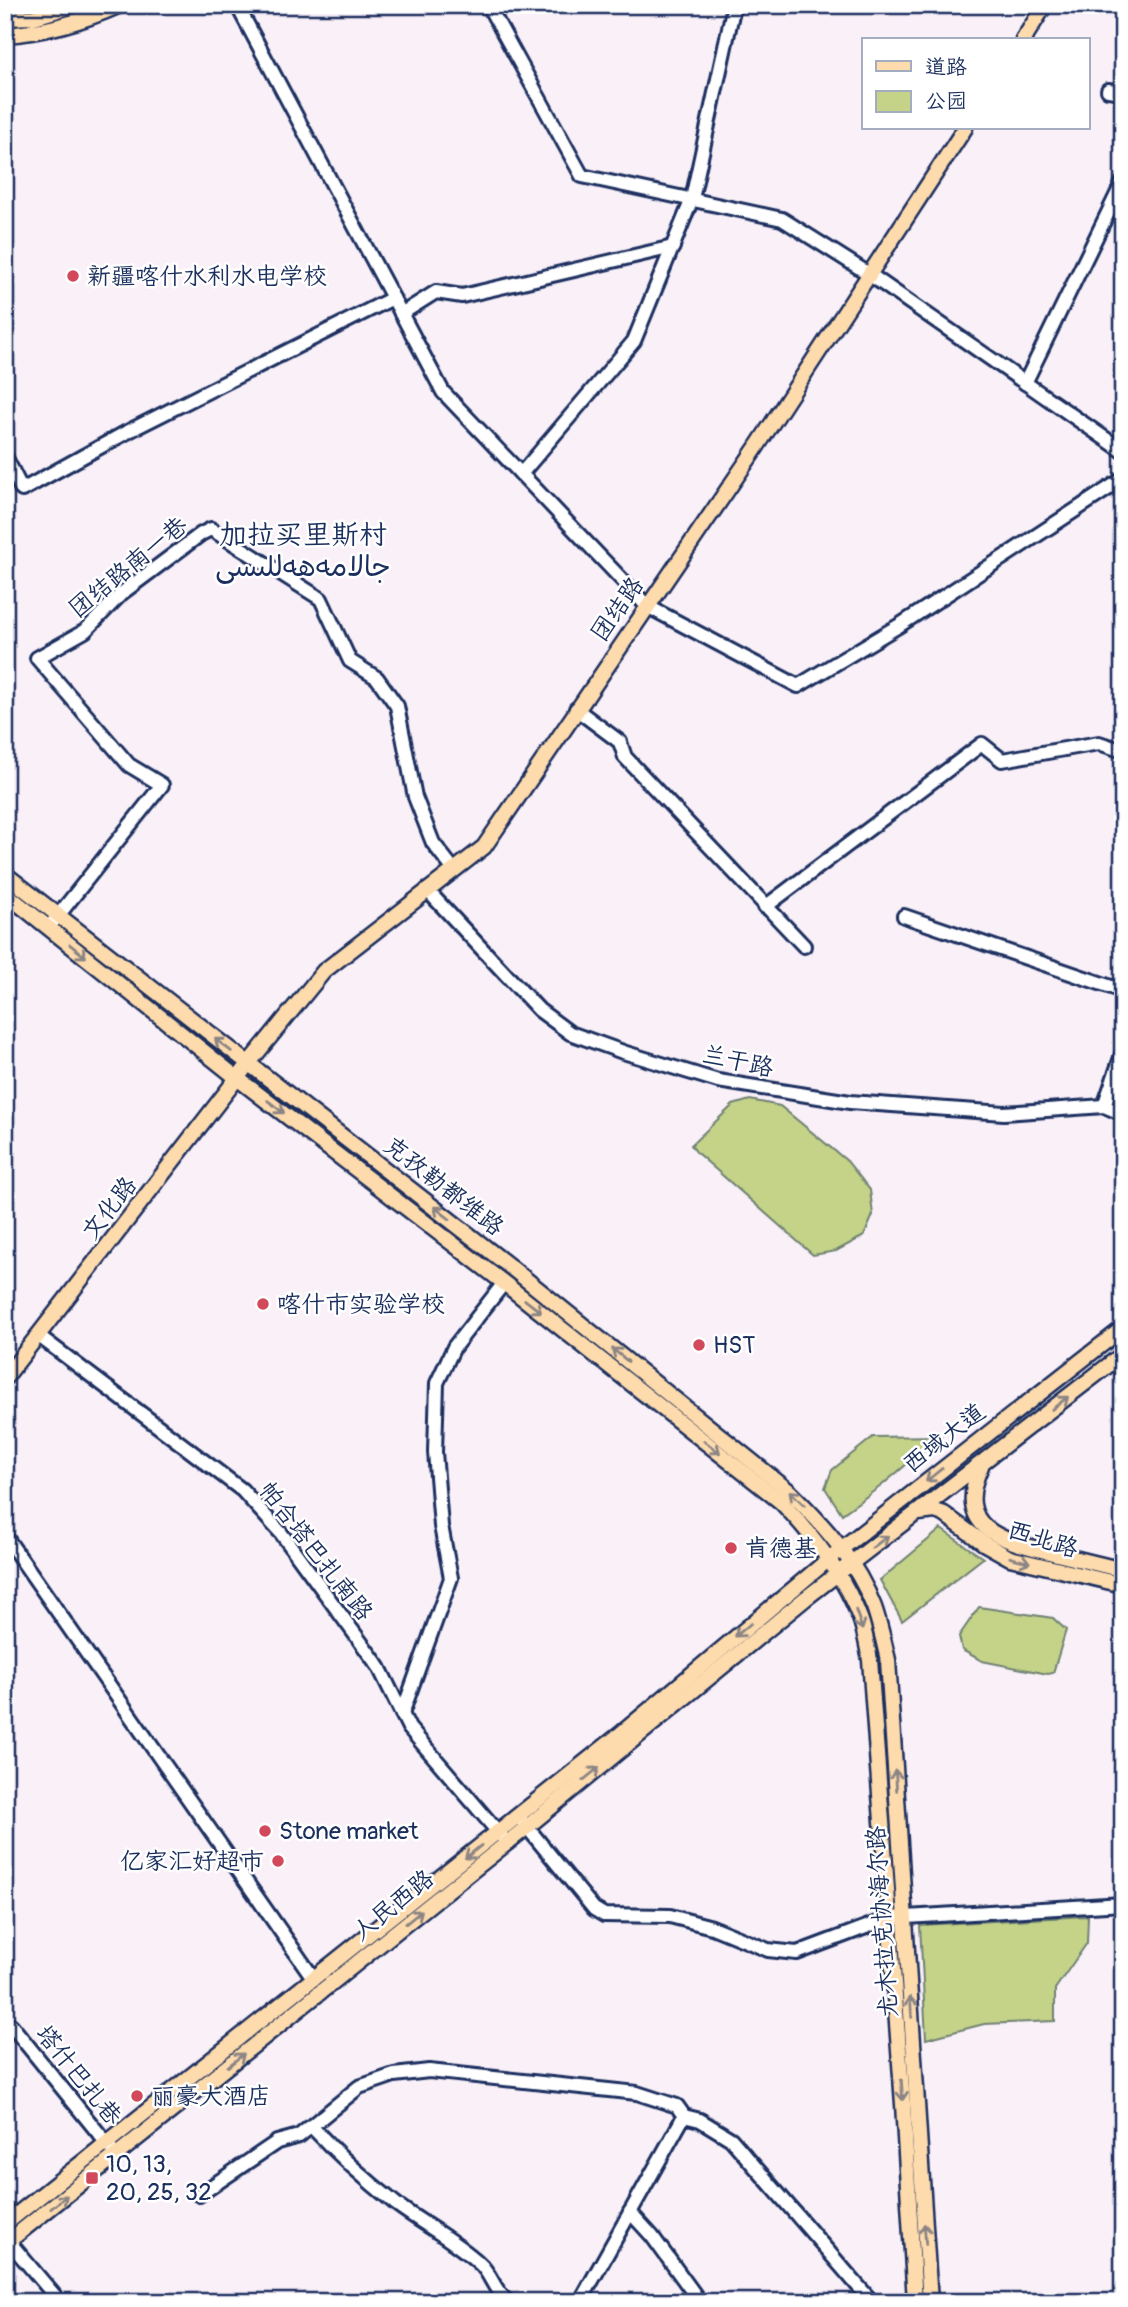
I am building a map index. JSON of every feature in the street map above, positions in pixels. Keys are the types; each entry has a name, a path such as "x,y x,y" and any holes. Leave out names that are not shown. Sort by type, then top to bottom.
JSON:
{"main road":[{"path":"5,18 34,17 75,5"},
{"path":"5,35 37,33 86,20 120,5"},
{"path":"1024,38 1045,5"},
{"name":"团结路","path":"248,1064 324,971 484,847 756,448 964,130"},
{"name":"克孜勒都维路","path":"5,874 53,922 237,1078 504,1283 781,1502 808,1530 828,1560"},
{"name":"克孜勒都维路","path":"5,893 53,922 248,1064 513,1269 790,1492 819,1520 841,1549"},
{"name":"文化路","path":"6,1375 248,1064"},
{"name":"西域大道","path":"795,1587 1123,1328"},
{"name":"西域大道","path":"806,1598 1123,1354"},
{"name":"西北路","path":"983,1463 975,1481 972,1499 975,1513 987,1530 1009,1542 1123,1570"},
{"name":"西北路","path":"917,1514 935,1511 944,1514 985,1544 1010,1558 1123,1585"},
{"name":"尤木拉克协海尔路","path":"841,1549 864,1585 874,1609 888,1660 930,2302"},
{"name":"尤木拉克协海尔路","path":"828,1560 860,1619 870,1660 915,2302"},
{"name":"人民西路","path":"523,1821 618,1736 795,1587"},
{"name":"人民西路","path":"7,2241 117,2156 503,1837 806,1598"},
{"name":"人民西路","path":"5,2224 314,1979 503,1837"}],"street":[{"path":"237,5 443,391 648,606 798,685 900,625 1123,479"},
{"path":"488,5 582,176 782,219 800,228 1123,451"},
{"path":"521,474 634,341 692,198 734,5"},
{"path":"1108,90 1123,92"},
{"path":"1025,383 1123,182"},
{"path":"401,314 436,292 463,296 673,247"},
{"path":"5,456 22,490 127,432 393,298"},
{"name":"团结路南一巷","path":"53,922 162,785 129,765 37,659 85,631 122,593 211,529 321,599 350,661 377,678 397,706 415,797 433,843 454,870"},
{"path":"576,709 620,742 625,757 804,946"},
{"path":"765,907 982,744 1002,760 1099,743 1123,751"},
{"name":"兰干路","path":"427,890 539,1010 570,1033 623,1052 718,1081 850,1102 1004,1113 1104,1106"},
{"path":"904,916 1123,991"},
{"path":"1123,1052 1104,1106 1123,1114"},
{"path":"402,1714 451,1578 441,1526 435,1452 438,1383 454,1347 504,1283"},
{"name":"帕合塔巴扎南路","path":"39,1336 242,1490 281,1533 379,1667 409,1728 503,1837"},
{"path":"5,1536 314,1979"},
{"path":"523,1821 594,1909 604,1914 670,1916 712,1927 768,1950 797,1953 890,1918 1123,1904"},
{"name":"塔什巴扎巷","path":"5,2025 11,2025 117,2156"},
{"path":"199,2195 277,2141 299,2136 359,2087 394,2075 429,2071 637,2093 677,2106 684,2116 700,2120 731,2139 872,2302"},
{"path":"580,2302 684,2116"},
{"path":"312,2127 332,2149 397,2204 483,2266 497,2293 508,2302"},
{"path":"630,2212 652,2236 700,2302"},
{"path":"7,2241 60,2302"}],"green space":[{"path":"750,1100 780,1106 847,1161 870,1190 873,1215 864,1236 836,1251 813,1255 697,1153 691,1145 733,1105"},
{"path":"940,1436 881,1486 842,1514 825,1488 832,1470 873,1437"},
{"path":"941,1529 983,1558 902,1621 880,1580"},
{"path":"979,1607 1053,1618 1066,1630 1053,1673 982,1661 962,1650 959,1636"},
{"path":"1088,1916 1087,1943 1055,1989 1055,2021 984,2024 926,2039 920,1925"}],"place":[{"name":"新疆喀什水利水电学校","path":"73,276"},
{"name":"喀什市实验学校","path":"263,1304"},
{"name":"HST","path":"699,1345"},
{"name":"肯德基","path":"731,1548"},
{"name":"Stone market","path":"265,1831"},
{"name":"亿家汇好超市","path":"278,1861"},
{"name":"丽豪大酒店","path":"137,2096"},
{"name":"10, 13, 20, 25, 32","path":"92,2178"}],"district":[{"name":"加拉买里斯村 جالامەھەللىسى","path":"303,550"}]}
